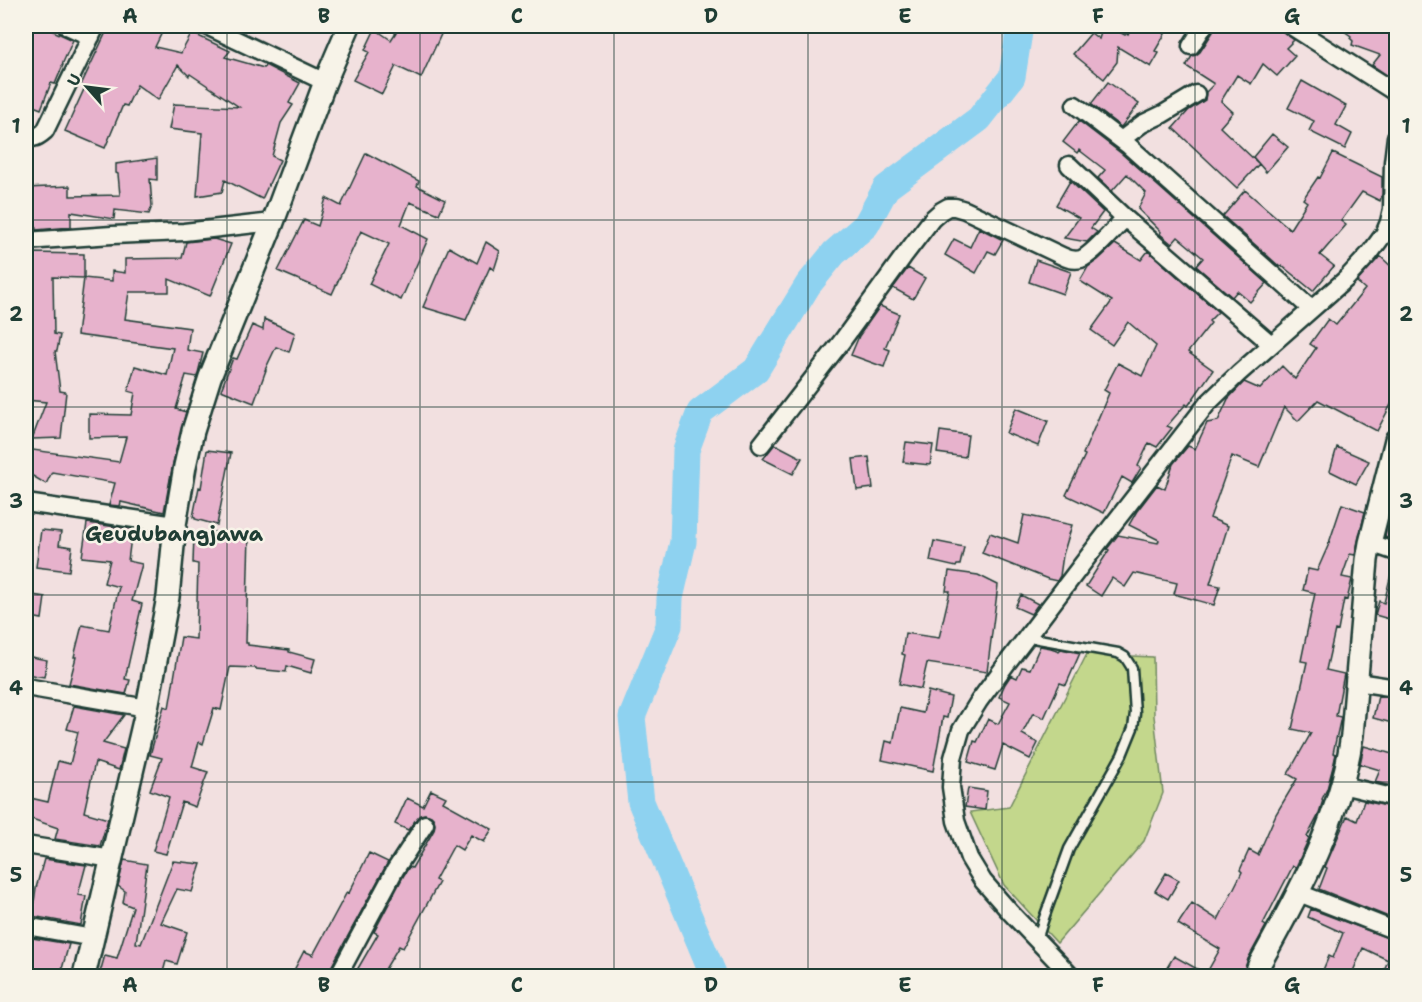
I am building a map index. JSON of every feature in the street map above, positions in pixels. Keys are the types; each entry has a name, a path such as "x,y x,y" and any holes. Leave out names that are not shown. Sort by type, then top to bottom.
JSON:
{"street":[{"path":"26,138 33,139 45,131 94,31 67,26"},
{"path":"207,26 326,82"},
{"path":"84,976 147,708 168,597 175,525 193,431 210,377 349,26"},
{"path":"1191,46 1204,26"},
{"path":"1291,26 1396,93"},
{"path":"1121,140 1142,124 1196,94"},
{"path":"1075,105 1121,140 1311,309"},
{"path":"1071,976 983,881 969,858 956,821 951,787 952,758 961,730 979,701 1027,637 1207,404 1271,344 1346,279 1370,253 1389,222 1392,209 1396,137"},
{"path":"1069,165 1125,218 1271,344"},
{"path":"761,445 842,341 932,219 941,211 948,207 965,210 1070,260 1079,260 1087,256 1125,218"},
{"path":"26,241 184,232 273,222"},
{"path":"1255,976 1299,893 1322,842 1349,760 1365,575 1370,543 1396,440"},
{"path":"26,503 175,525"},
{"path":"1370,543 1396,552"},
{"path":"1357,682 1396,688"},
{"path":"26,687 147,708"},
{"path":"1342,785 1396,798"},
{"path":"338,976 395,870 425,824"},
{"path":"26,844 112,859"},
{"path":"1299,893 1396,931"},
{"path":"26,926 93,938"}],"lane":[{"path":"1027,637 1118,653 1125,657 1132,668 1135,713 1133,728 1122,756 1069,849 1037,941"}],"green space":[{"path":"1087,654 1153,657 1154,716 1163,793 1144,841 1057,943 1004,885 970,812 1009,807"}],"building":[{"path":"33,26 42,26 73,40 55,84 51,83 41,109 26,103 26,56 30,45 26,43"},
{"path":"109,26 165,26 155,47 181,53 192,33 230,51 225,57 264,68 265,65 300,83 289,103 293,105 281,123 272,156 280,160 262,199 225,180 222,192 197,196 202,133 169,129 174,104 239,107 190,74 189,76 178,65 158,100 137,85 127,106 123,105 105,148 65,131 85,87 81,85"},
{"path":"400,26 434,26 443,30 421,78 396,66 382,94 353,80 369,52 365,50 375,29 391,40"},
{"path":"1103,26 1108,26 1125,35 1133,26 1150,26 1165,34 1155,51 1159,53 1151,67 1118,47 1117,62 1104,79 1073,54 1091,33 1099,39"},
{"path":"1214,26 1281,26 1282,31 1294,40 1286,48 1295,56 1277,76 1263,64 1251,84 1237,75 1221,101 1233,112 1220,127 1259,164 1237,188 1173,128 1189,110 1205,100 1206,92 1214,84 1186,66 1192,56 1200,52 1213,32"},
{"path":"1337,26 1396,26 1396,81 1372,65 1380,55 1352,45 1351,36"},
{"path":"1302,81 1346,106 1336,125 1352,134 1345,149 1309,131 1314,121 1288,108"},
{"path":"1108,82 1139,104 1121,127 1091,104"},
{"path":"1079,121 1122,154 1267,283 1250,302 1237,291 1232,297 1196,266 1203,258 1178,237 1172,244 1160,234 1161,232 1138,209 1146,193 1127,174 1112,191 1098,178 1105,170 1079,150 1077,153 1063,142"},
{"path":"1272,134 1288,147 1266,172 1253,157"},
{"path":"366,153 419,181 417,186 445,200 439,214 410,202 401,225 428,239 401,300 369,284 389,244 361,231 332,294 278,271 304,220 318,226 326,198 341,206"},
{"path":"1333,153 1382,177 1382,194 1380,201 1362,192 1341,221 1346,225 1320,255 1334,266 1313,291 1282,266 1280,267 1223,216 1245,190 1290,229 1307,202 1303,199 1318,177 1320,178"},
{"path":"157,158 157,180 150,179 152,206 149,214 115,210 114,219 71,212 71,227 36,230 35,219 26,218 26,188 70,186 70,196 120,195 116,164"},
{"path":"1070,181 1103,212 1091,228 1097,232 1087,242 1064,238 1079,218 1056,205"},
{"path":"979,228 1003,240 995,254 988,251 976,273 945,255 954,239 970,247"},
{"path":"214,239 231,244 210,296 169,279 169,292 129,292 125,319 190,328 187,350 203,353 197,377 186,375 176,409 186,412 164,512 121,502 120,506 109,505 115,483 52,472 46,484 26,472 26,449 119,462 126,437 89,438 89,414 131,415 135,393 128,391 135,366 167,375 173,348 77,335 84,278 112,281 112,271 125,273 125,259 182,258 186,242"},
{"path":"486,242 500,251 494,270 490,267 466,320 423,307 449,247 477,263"},
{"path":"1115,244 1141,260 1148,251 1218,312 1188,352 1213,370 1188,406 1186,404 1167,426 1172,428 1157,447 1149,443 1138,466 1141,468 1132,483 1122,477 1104,513 1066,495 1085,455 1083,454 1109,393 1104,390 1118,363 1142,376 1156,346 1128,322 1112,345 1091,330 1112,301 1080,281 1088,267"},
{"path":"31,253 84,254 84,278 53,277 54,334 60,335 57,351 55,351 60,391 66,392 61,438 32,439 46,402 26,400 26,344 28,344"},
{"path":"1380,256 1396,271 1396,395 1377,431 1318,400 1298,421 1284,407 1259,467 1232,456 1210,518 1228,526 1210,584 1220,586 1214,605 1174,594 1177,583 1134,573 1125,587 1112,578 1101,596 1086,586 1109,550 1107,549 1118,535 1158,543 1159,540 1129,525 1157,485 1165,489 1173,464 1188,446 1195,449 1207,423 1218,421 1228,399 1244,382 1260,389 1282,366 1295,379 1316,348 1310,344 1328,319 1336,325 1365,289 1357,282"},
{"path":"1036,260 1071,272 1063,294 1029,282"},
{"path":"908,268 925,278 913,299 893,288"},
{"path":"880,306 899,314 885,348 890,350 884,367 851,355 859,336"},
{"path":"264,319 295,333 289,352 276,347 265,370 254,403 221,390 233,358 237,359 252,325 263,330"},
{"path":"1016,408 1048,421 1038,446 1006,433"},
{"path":"940,431 968,435 965,457 937,453"},
{"path":"906,442 933,445 930,465 903,462"},
{"path":"775,444 802,458 793,474 763,459"},
{"path":"1337,447 1369,461 1356,484 1330,471"},
{"path":"207,450 231,453 217,525 193,517 199,487 201,488"},
{"path":"869,457 873,488 857,490 853,459"},
{"path":"1342,504 1365,512 1355,555 1350,554 1342,577 1352,579 1347,600 1344,599 1338,631 1335,630 1326,670 1344,674 1336,716 1341,717 1333,753 1336,754 1318,816 1296,867 1293,866 1263,924 1266,926 1248,959 1243,976 1162,976 1174,956 1206,974 1220,949 1178,924 1192,903 1218,920 1242,872 1240,870 1249,850 1258,855 1276,814 1297,779 1288,774 1311,733 1292,729 1307,662 1301,661 1315,593 1303,590 1308,569 1317,571"},
{"path":"1024,515 1072,525 1057,581 982,553 990,533 1018,543"},
{"path":"1389,520 1396,522 1396,541 1385,537"},
{"path":"87,523 132,529 128,561 142,564 132,601 142,604 125,679 130,680 126,694 69,684 82,625 109,630 119,587 104,583 110,560 82,557"},
{"path":"41,530 61,532 59,545 72,547 69,571 36,567"},
{"path":"211,532 249,534 246,643 289,650 289,652 315,659 311,673 287,666 286,672 230,667 221,710 214,708 203,744 199,742 192,767 208,772 195,807 182,802 166,854 153,851 169,797 150,790 162,758 150,755 164,706 169,708 181,637 196,639 198,564 193,563 194,535 210,537"},
{"path":"934,541 964,547 960,565 956,567 930,561"},
{"path":"1392,570 1396,571 1396,621 1375,615 1379,601 1384,603"},
{"path":"949,571 978,575 998,585 987,672 927,663 921,689 899,684 905,655 902,654 905,633 939,638 950,591 946,591"},
{"path":"26,594 45,597 42,619 26,616"},
{"path":"1021,595 1038,604 1031,614 1015,607"},
{"path":"1040,646 1080,653 1066,685 1060,683 1044,718 1033,713 1022,734 1038,743 1030,759 1003,745 995,770 968,762 974,741 977,742 988,719 998,724 1010,702 999,697 1005,684 1011,675 1017,678 1022,667 1030,669"},
{"path":"26,656 47,660 44,677 26,674"},
{"path":"928,691 951,697 947,718 943,717 933,771 882,760 886,741 893,743 900,708 923,713"},
{"path":"1378,696 1396,698 1396,724 1373,718"},
{"path":"74,706 124,715 103,743 124,749 119,770 95,762 84,812 108,819 100,846 55,839 58,828 26,817 26,797 48,802 58,761 70,764 78,732 67,729"},
{"path":"1364,746 1396,755 1396,787 1375,782 1380,770 1360,764"},
{"path":"968,788 987,791 985,810 965,807"},
{"path":"431,790 446,797 443,802 492,829 484,842 471,835 462,850 454,845 435,880 439,882 403,948 399,946 381,976 368,976 357,970 378,934 374,932 404,875 409,867 412,868 434,830 435,824 431,816 425,814 420,815 408,830 395,824 407,798 423,806"},
{"path":"1364,801 1396,808 1396,920 1319,889 1327,868 1325,867 1347,816 1357,821"},
{"path":"369,853 388,862 328,976 291,976 304,951 313,955"},
{"path":"44,859 86,865 78,895 86,896 81,925 32,916 36,888"},
{"path":"124,860 147,864 136,943 141,944 173,861 201,864 192,892 177,889 161,923 187,932 177,964 166,961 162,976 99,976 105,955 117,958 133,907 123,903 125,891 118,886"},
{"path":"1166,873 1179,880 1168,899 1155,891"},
{"path":"1311,909 1396,941 1396,976 1382,976 1388,960 1363,948 1351,976 1328,976 1329,972 1323,970 1329,956 1333,958 1343,933 1308,917"},
{"path":"26,937 69,944 60,976 50,976 26,969"}],"waterway":[{"path":"714,976 641,802 632,717 669,626 670,598 683,542 686,450 700,412 756,370 808,285 834,253 866,225 886,188 979,119 1012,77 1020,26"}],"district":[{"name":"Geudubangjawa","path":"174,534"}]}
